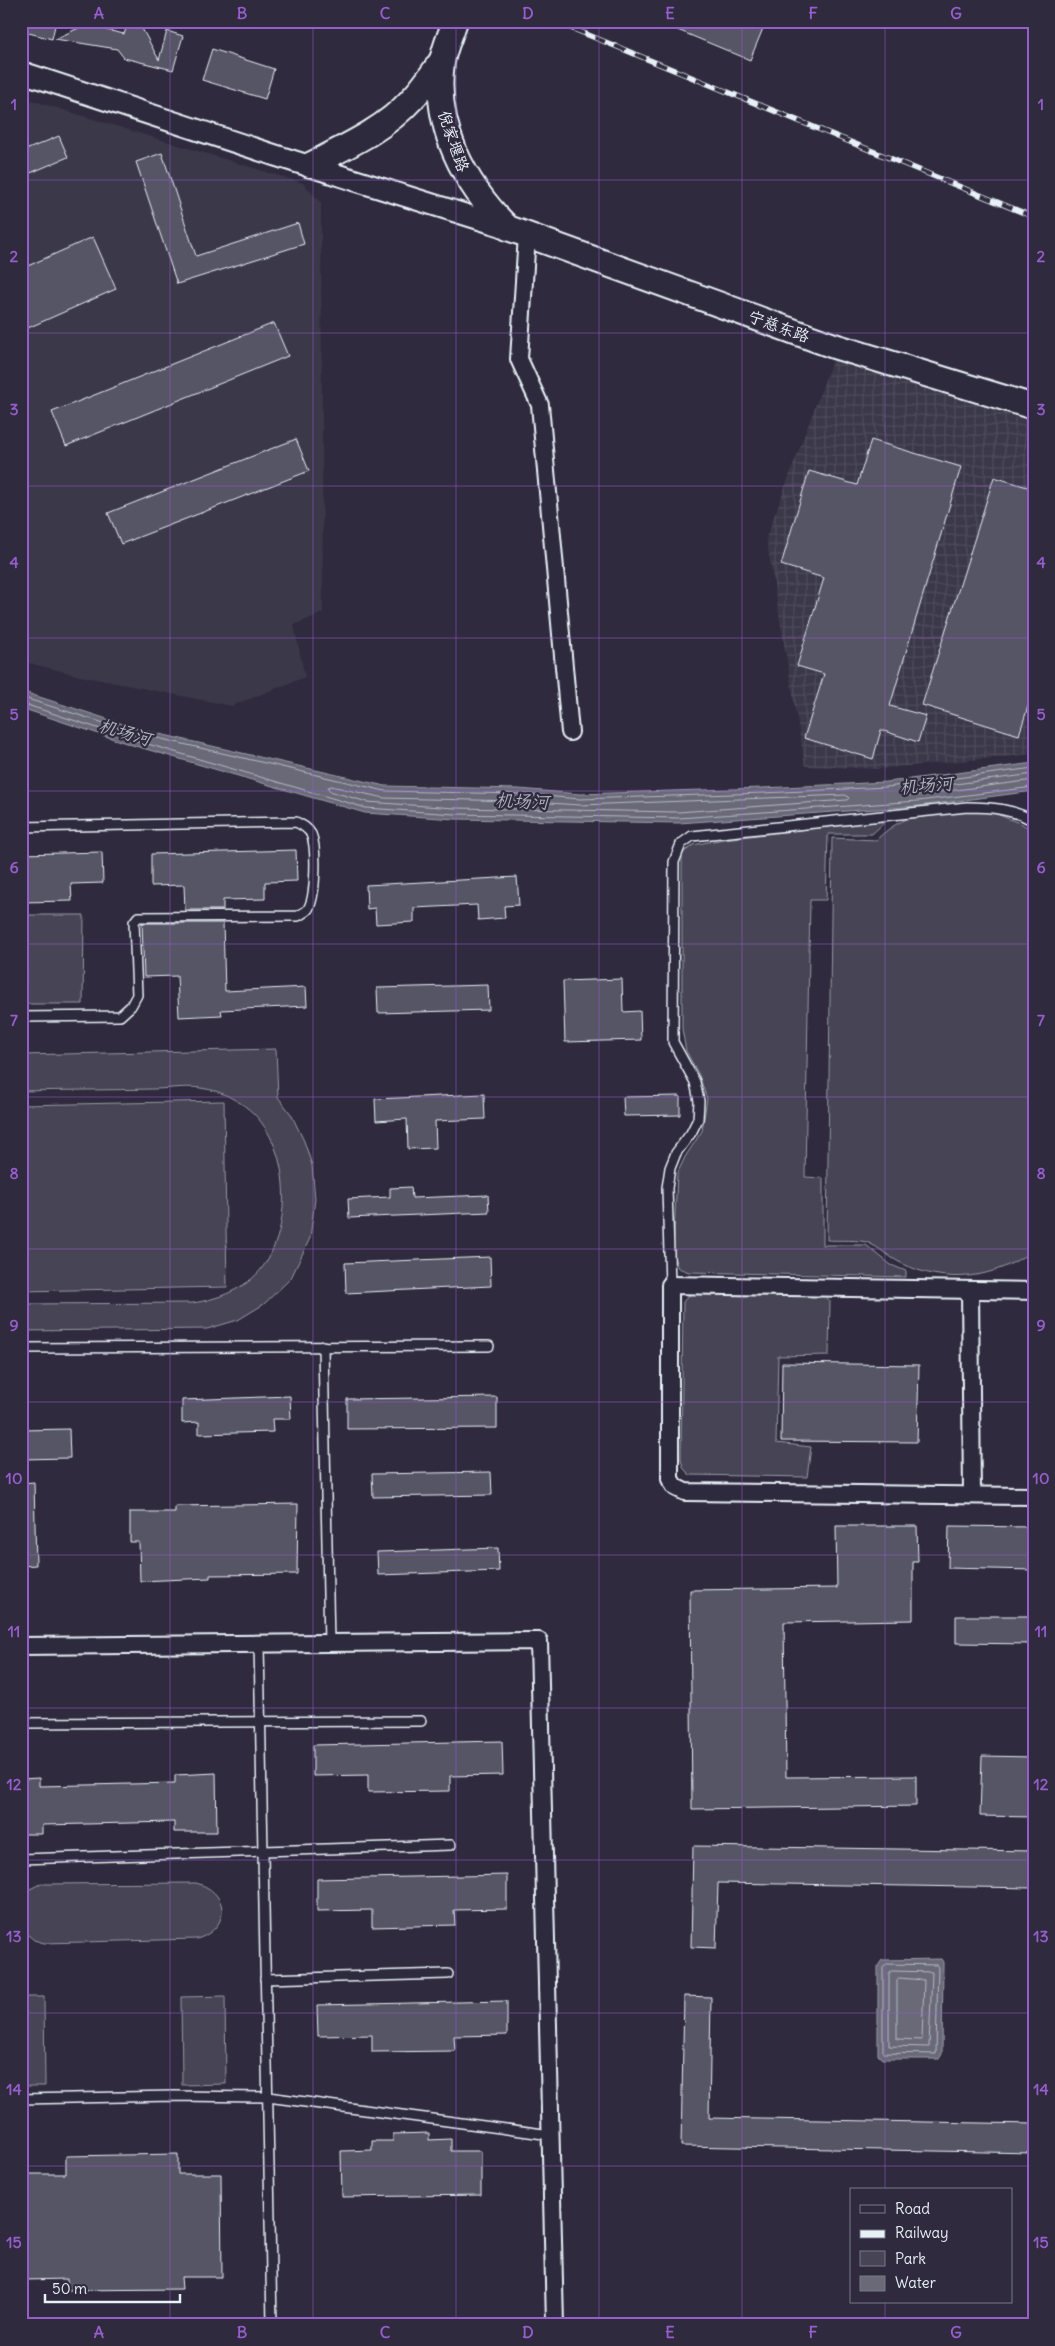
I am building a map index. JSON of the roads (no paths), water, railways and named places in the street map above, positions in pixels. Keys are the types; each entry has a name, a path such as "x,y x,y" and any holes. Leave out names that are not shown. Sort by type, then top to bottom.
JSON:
{"main road":[{"name":"倪家堰路","path":"455,21 442,60 440,96 445,121 456,155 466,176 484,202 517,232"},
{"path":"310,165 371,132 398,113 411,100 442,60"},
{"name":"宁慈东路","path":"517,232 834,346 1034,408"}],"street":[{"path":"21,72 517,232 519,359 540,405 570,732"},
{"path":"1034,1291 670,1286 670,1479 675,1487 685,1492 1034,1496"},
{"path":"970,1290 972,1495"},
{"path":"21,1646 539,1641 555,2325"}],"lane":[{"path":"670,1286 667,1188 669,1175 676,1153 691,1133 698,1119 699,1101 695,1082 673,1042 674,862 681,844 692,836 968,807 988,807 1019,813 1034,821"},
{"path":"21,827 296,822 310,832 314,844 314,895 307,910 298,916 138,917 134,922 137,995 131,1006 120,1016 21,1017"},
{"path":"323,1346 329,1643"},
{"path":"21,1348 489,1346"},
{"path":"259,1644 272,2325"},
{"path":"21,1723 421,1721"},
{"path":"21,1859 451,1845"},
{"path":"265,1979 448,1974"},
{"path":"21,2099 174,2096 268,2097 551,2135"}],"water":[{"name":"机场河","path":"21,691 138,729 385,786 519,789 580,794 762,788 887,782 1034,763 1034,791 918,806 679,823 455,819 365,813 132,745 21,708"},
{"path":"941,1959 943,1962 942,2054 939,2059 882,2059 878,2055 878,1966 882,1960"}],"railway":[{"path":"554,21 1034,217"}]}
